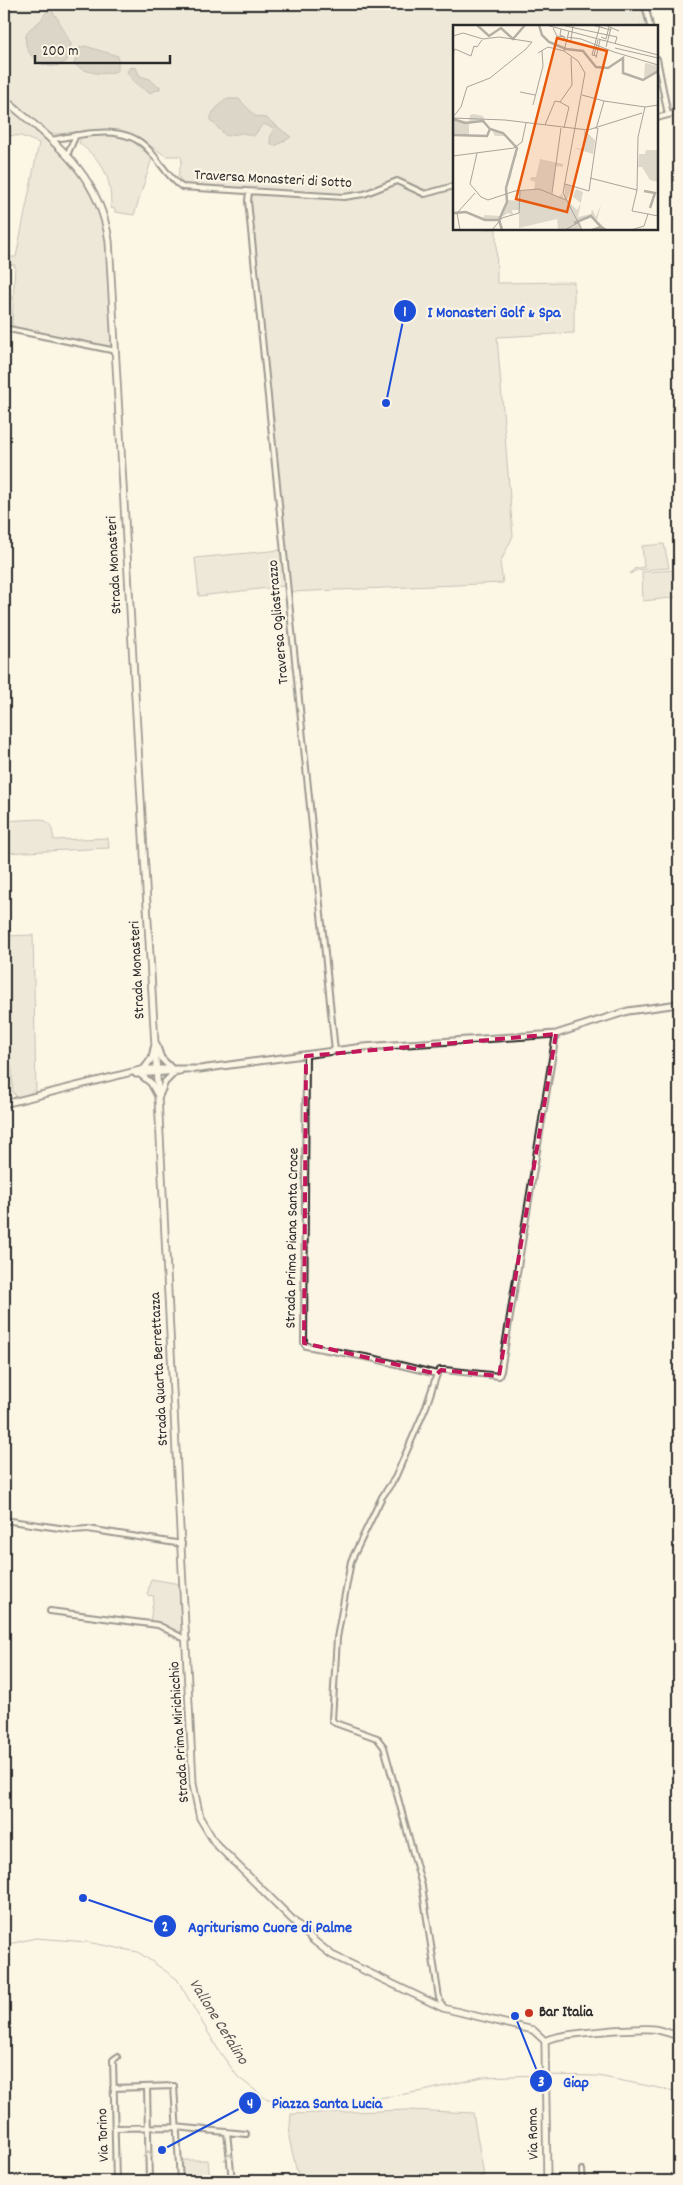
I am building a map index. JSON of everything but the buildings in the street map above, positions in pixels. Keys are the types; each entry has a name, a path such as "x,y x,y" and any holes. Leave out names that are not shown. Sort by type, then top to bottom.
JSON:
{"main road":[{"name":"Strada Monasteri","path":"4,98 78,166 94,190 107,227 116,351 158,1097"},
{"name":"Strada Quarta Berrettazza","path":"158,1097 187,1640"},
{"name":"Strada Prima Mirichicchio","path":"187,1640 193,1784 200,1818 207,1832 228,1857 313,1940 332,1955 443,2008 533,2030 545,2041"},
{"path":"545,2041 562,2036 654,2029 679,2036"},
{"name":"Via Roma","path":"545,2041 547,2181"}],"street":[{"path":"645,4 650,25"},
{"path":"658,64 668,115"},
{"path":"658,118 679,112"},
{"name":"Traversa Monasteri di Sotto","path":"51,140 76,135 110,133 129,136 147,148 182,187 344,197 364,194 397,181 425,194 453,186"},
{"path":"67,155 76,135"},
{"name":"Traversa Ogliastrazzo","path":"249,192 248,201 262,323 299,718 335,1051"},
{"path":"4,328 116,351"},
{"path":"4,1104 142,1072 185,1070 335,1051 556,1034 628,1011 679,1004"},
{"name":"Strada Prima Piana Santa Croce","path":"306,1056 304,1343 306,1346 376,1359 436,1374 440,1370 445,1370 499,1376 556,1034"},
{"path":"155,1040 161,1058 174,1070"},
{"path":"142,1072 152,1058 155,1040"},
{"path":"158,1097 167,1078 174,1070"},
{"path":"142,1072 151,1083 158,1097"},
{"path":"436,1374 426,1408 395,1478 382,1497 350,1561 337,1638 331,1715 335,1723 377,1738 384,1747 422,1886 439,1998 443,2008"},
{"path":"4,1520 73,1530 88,1529 182,1544"},
{"path":"50,1611 158,1624 187,1640"},
{"name":"Via Torino","path":"116,2181 113,2060 117,2057"},
{"path":"113,2088 174,2086 175,2127 180,2181"},
{"path":"147,2087 149,2181"},
{"path":"115,2128 175,2127 246,2134"},
{"path":"227,2132 232,2181"},
{"path":"582,2170 583,2181"}],"highlighted area":[{"path":"556,1034 499,1376 441,1370 437,1374 304,1343 306,1056"}],"shaded area":[{"path":"4,4 643,4 648,25 453,25 453,183 426,190 397,178 364,192 341,195 202,186 202,182 199,181 198,186 183,184 178,176 182,159 180,156 166,156 137,137 120,131 51,134 4,94"},
{"path":"50,10 58,20 71,44 67,61 50,66 42,64 29,53 26,46 26,38 28,31"},
{"path":"85,46 118,56 118,70 102,74 84,70 74,64 79,48"},
{"path":"130,67 136,68 140,76 150,79 160,86 160,89 149,93 135,83 127,72"},
{"path":"225,99 239,99 255,116 266,118 291,137 275,146 271,145 270,138 274,128 263,124 254,136 242,133 226,136 210,120 213,112"},
{"path":"4,103 74,166 91,192 100,212 107,249 111,348 40,334 39,330 35,329 33,332 14,328 12,323 15,265 4,264 4,257 16,257 39,143 21,136 4,135"},
{"path":"109,135 129,138 152,158 134,215 115,212 115,209 111,208 110,187 104,171 95,157 79,143 81,137"},
{"path":"397,183 404,185 423,198 453,189 453,230 496,230 497,283 574,282 574,333 497,337 513,536 500,563 503,583 289,592 250,202 251,194 347,199 365,196"},
{"path":"664,544 669,568 637,570 630,574 634,569 644,567 642,546"},
{"path":"281,550 285,586 199,596 195,558"},
{"path":"679,570 679,597 643,601 642,572"},
{"path":"40,819 49,824 54,840 108,838 109,848 4,853 4,821"},
{"path":"33,935 36,1093 33,1090 29,1095 16,1098 15,1094 13,1094 12,1067 4,1066 4,936"},
{"path":"151,1579 180,1584 182,1634 179,1635 165,1625 150,1622 154,1596 147,1595"},
{"path":"408,2110 473,2113 484,2176 477,2178 478,2181 299,2181 289,2138 291,2114"},
{"path":"180,2160 208,2160 210,2181 182,2181"}],"waterway":[{"name":"Vallone Cefalino","path":"4,1945 36,1938 87,1942 138,1952 177,1979 219,2051 238,2077 265,2098 306,2109 424,2091 482,2077 543,2075"},
{"name":"Vallone Cefalino","path":"547,2075 598,2076 679,2092"}],"place":[{"name":"I Monasteri Golf & Spa","path":"386,403"},
{"name":"Agriturismo Cuore di Palme","path":"83,1898"},
{"name":"Bar Italia","path":"529,2013"},
{"name":"Giap","path":"515,2016"},
{"name":"Piazza Santa Lucia","path":"162,2150"}]}
